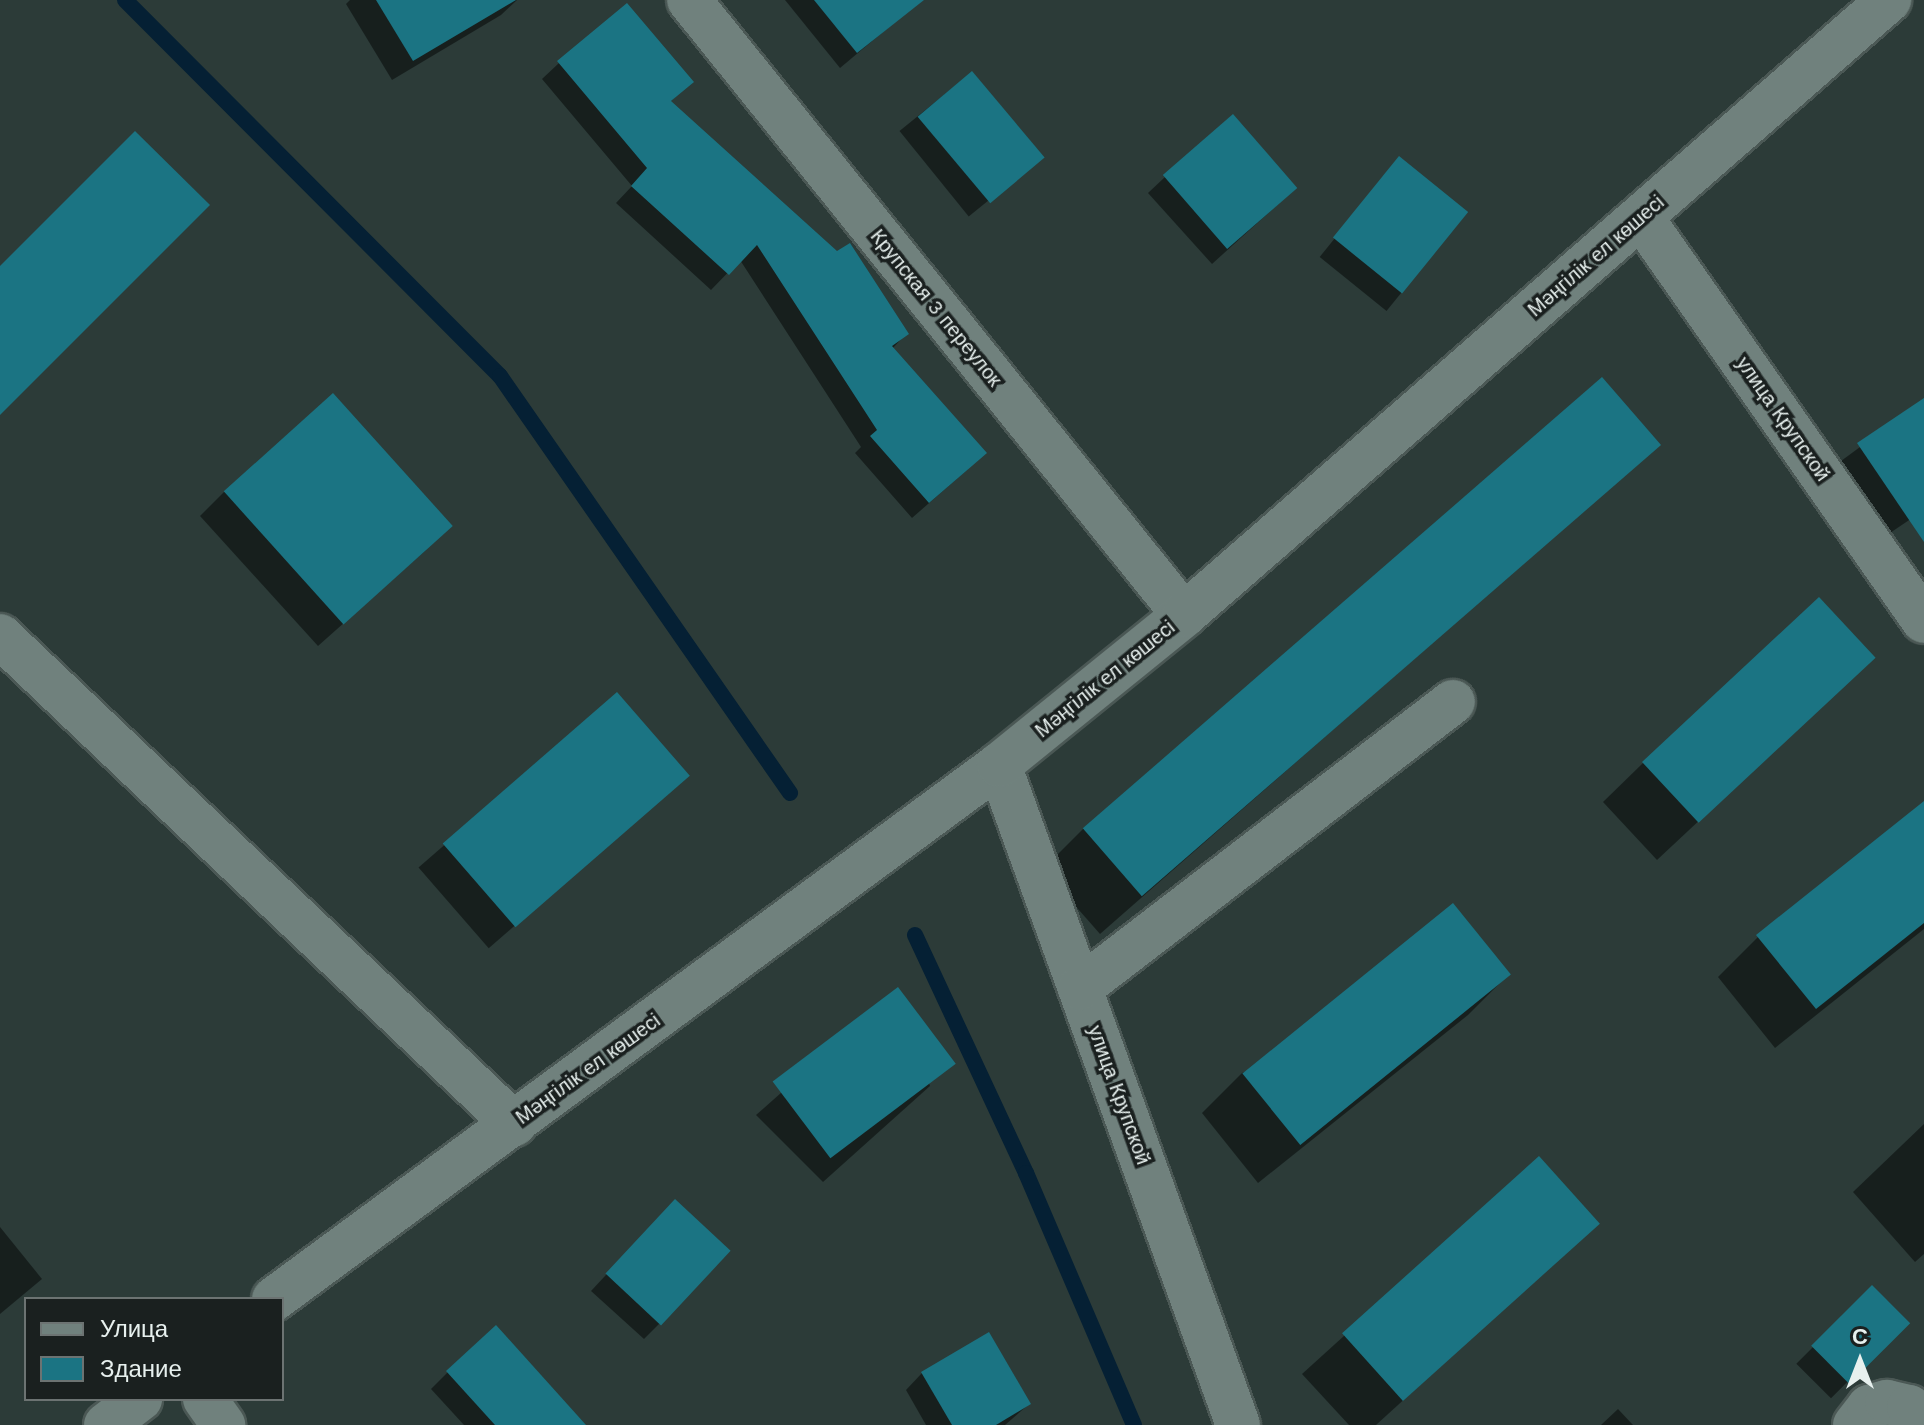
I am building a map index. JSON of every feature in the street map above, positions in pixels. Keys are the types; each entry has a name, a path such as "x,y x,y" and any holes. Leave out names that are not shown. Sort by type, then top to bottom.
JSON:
{"street":[{"name":"Крупская 3 переулок","path":"689,0 1184,615"},
{"name":"Мәңгілік ел көшесі","path":"277,1297 999,765 1184,615 1889,0"},
{"name":"улица Крупской","path":"1641,217 1924,621"},
{"path":"0,636 514,1124"},
{"path":"1080,988 1453,702"},
{"name":"улица Крупской","path":"999,765 1238,1425"},
{"path":"106,1425 137,1401"},
{"path":"206,1401 223,1425"},
{"path":"1855,1425 1869,1407 1887,1402 1909,1407 1924,1424"}],"building":[{"path":"376,0 516,0 413,61"},
{"path":"814,0 924,0 857,53"},
{"path":"627,3 694,82 671,101 837,251 850,243 909,334 892,346 987,453 929,503 870,436 877,430 757,245 729,275 631,186 647,168 557,61"},
{"path":"972,71 1045,158 990,203 918,117"},
{"path":"1233,114 1297,188 1227,249 1163,175"},
{"path":"135,131 210,205 0,415 0,266"},
{"path":"1399,156 1468,212 1402,294 1333,238"},
{"path":"1602,377 1661,445 1142,896 1083,828"},
{"path":"333,393 453,526 344,624 224,491"},
{"path":"1924,398 1924,542 1857,443"},
{"path":"1819,597 1876,658 1699,823 1642,762"},
{"path":"617,692 690,776 515,927 443,844"},
{"path":"1924,801 1924,923 1816,1009 1756,935"},
{"path":"1453,903 1511,974 1300,1145 1242,1074"},
{"path":"898,987 956,1064 830,1158 773,1081"},
{"path":"1539,1156 1600,1224 1403,1401 1342,1333"},
{"path":"675,1199 731,1251 661,1325 605,1274"},
{"path":"1872,1285 1910,1323 1849,1384 1811,1346"},
{"path":"496,1325 586,1425 495,1425 446,1371"},
{"path":"989,1332 1031,1404 996,1425 952,1425 921,1372"}],"waterway":[{"path":"125,0 500,376 790,793"},
{"path":"915,935 1026,1173 1134,1425"}]}
